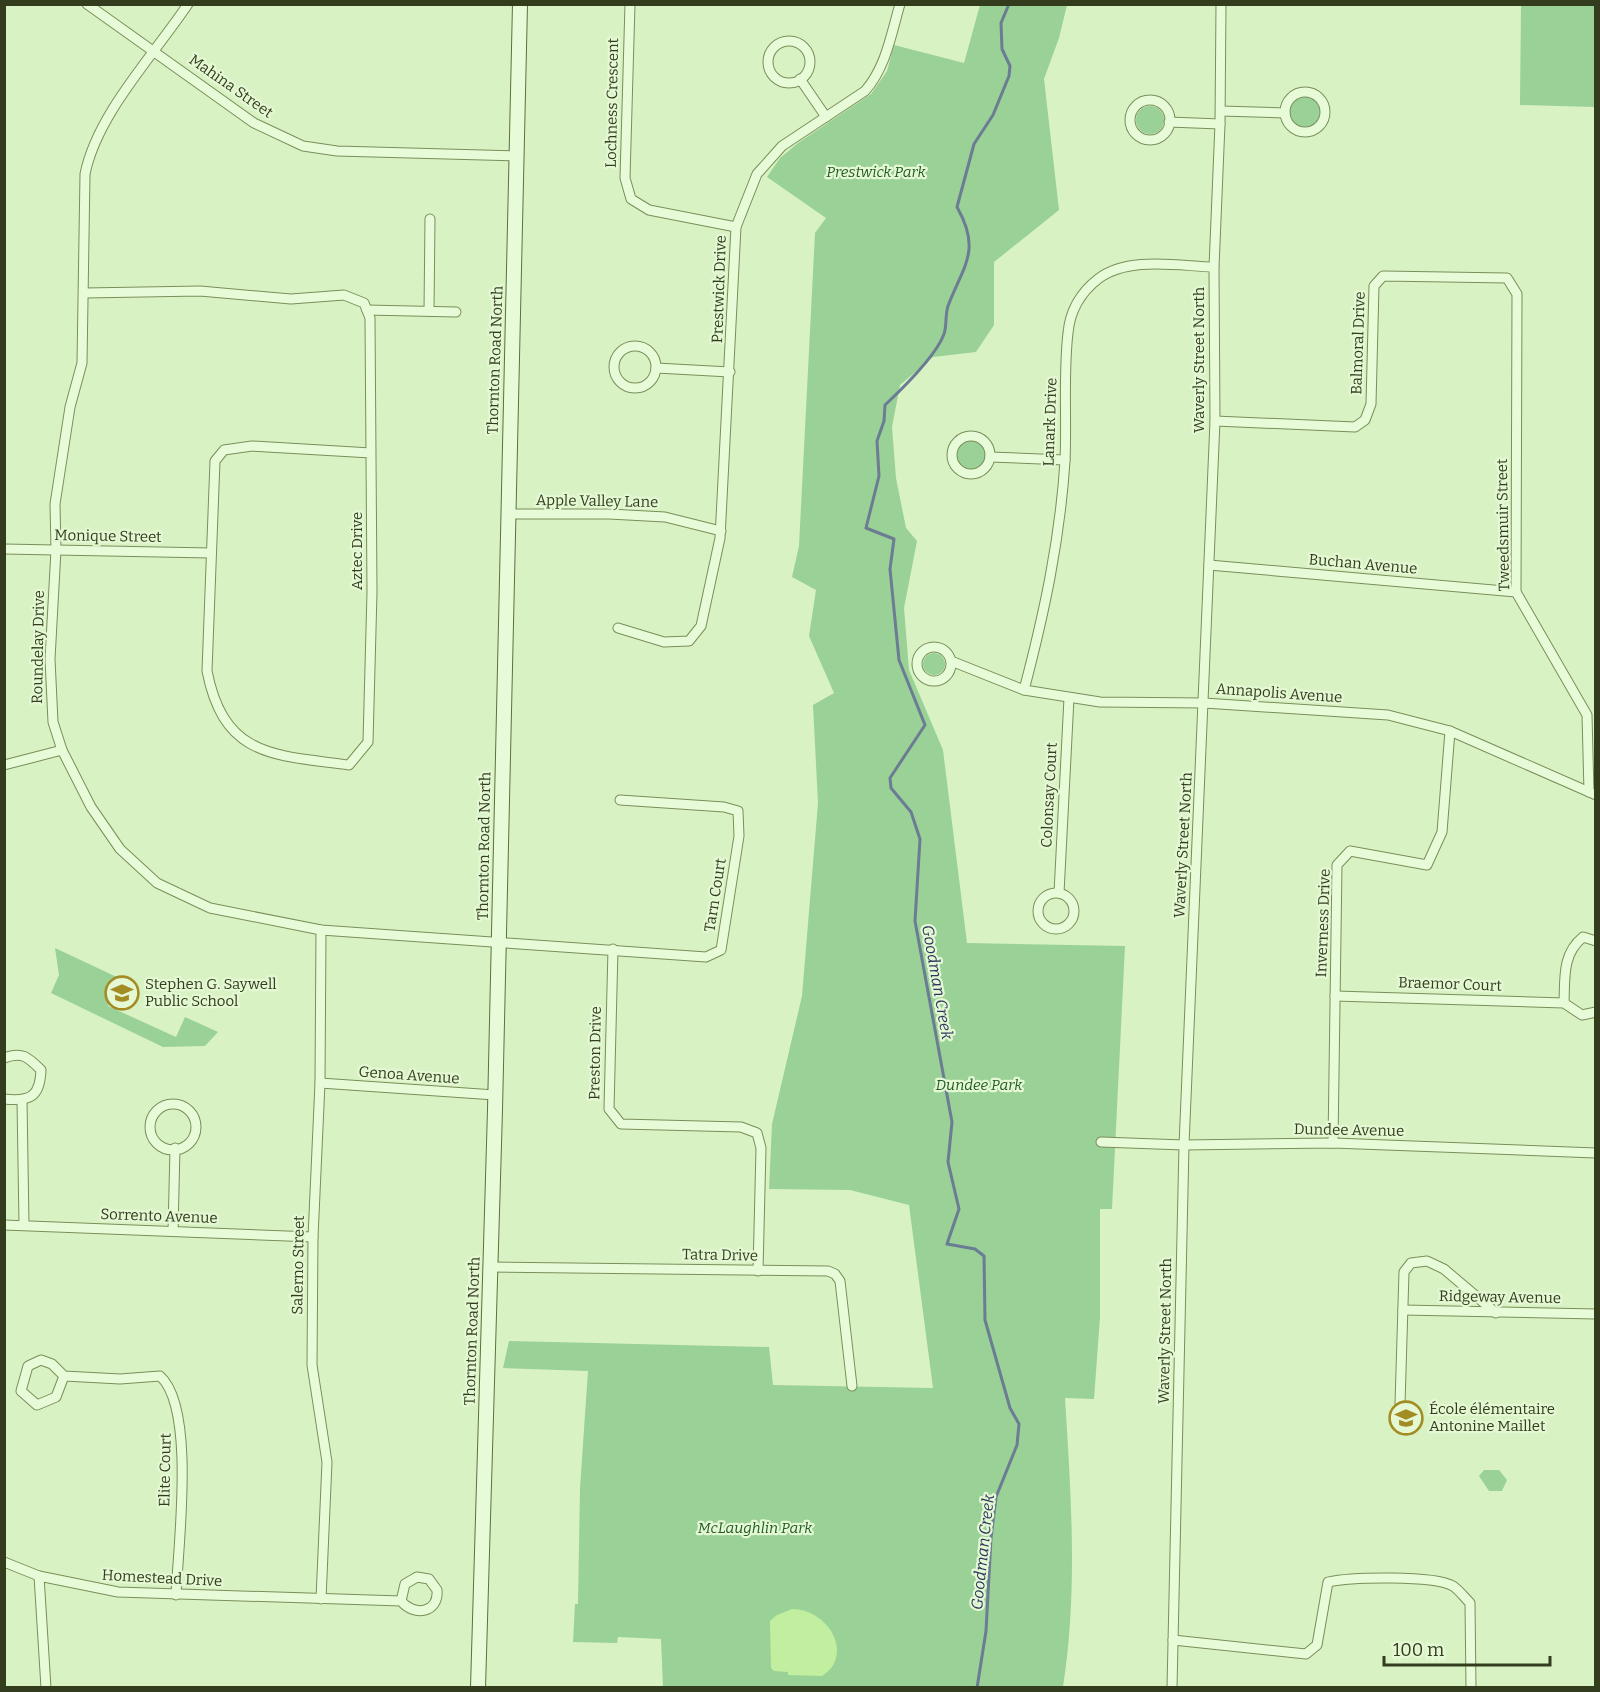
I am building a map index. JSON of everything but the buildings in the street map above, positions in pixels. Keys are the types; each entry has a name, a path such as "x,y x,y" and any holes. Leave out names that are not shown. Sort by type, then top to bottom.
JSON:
{"main road":[{"name":"Thornton Road North","path":"478,1688 495,1095 520,4"}],"street":[{"name":"Mahina Street","path":"87,4 254,123 303,146 337,151 518,156"},
{"name":"Roundelay Drive","path":"188,4 126,90 89,154 85,174 85,293 82,363 70,406 55,504 56,550 50,659 53,722 62,750 91,807 120,849 157,883 210,908 321,930 498,943"},
{"name":"Lochness Crescent","path":"630,4 625,178 631,199 649,210 736,227"},
{"name":"Prestwick Drive","path":"618,628 664,642 689,641 701,626 721,531 736,227 757,174 782,146 865,91 875,80 900,4"},
{"name":"Waverly Street North","path":"1172,1688 1184,1144 1215,421 1214,267 1221,111 1221,4"},
{"path":"781,43 798,43 808,53 809,68 800,80 788,83 781,81 770,71 769,55 781,43"},
{"path":"800,80 826,117"},
{"path":"1305,93 1317,96 1325,113 1320,126 1315,130 1302,132 1290,125 1285,113 1288,101 1305,93"},
{"path":"1149,100 1165,106 1169,122 1167,129 1158,138 1144,139 1133,131 1130,118 1134,106 1149,100"},
{"path":"1221,111 1285,113"},
{"path":"1169,122 1220,124"},
{"path":"429,311 430,219"},
{"name":"Lanark Drive","path":"1024,690 1046,609 1056,551 1065,460 1068,333 1078,299 1100,278 1116,268 1131,266 1214,267"},
{"name":"Balmoral Drive","path":"1215,421 1355,427 1365,420 1371,405 1374,286 1383,276 1507,278"},
{"name":"Tweedsmuir Street","path":"1507,278 1517,294 1516,592 1587,715 1592,794"},
{"path":"85,293 200,291 291,299 344,295 364,303 367,310 456,312"},
{"name":"Aztec Drive","path":"211,553 207,671 213,700 233,732 247,743 281,756 349,765 368,742 372,592 370,318 367,310"},
{"path":"635,346 642,347 652,354 656,368 651,381 646,386 631,388 616,378 614,364 624,349 635,346"},
{"path":"656,368 730,372"},
{"path":"971,435 987,444 990,457 985,468 967,474 956,468 952,450 959,439 971,435"},
{"path":"211,553 215,461 224,450 252,446 371,453"},
{"path":"990,457 1065,460"},
{"name":"Apple Valley Lane","path":"508,514 609,514 665,517 721,531"},
{"name":"Monique Street","path":"4,549 211,553"},
{"name":"Buchan Avenue","path":"1209,565 1516,592"},
{"name":"Annapolis Avenue","path":"951,661 1024,690 1100,702 1204,704 1388,715 1450,731 1592,794"},
{"name":"Colonsay Court","path":"1059,893 1069,698"},
{"name":"Inverness Drive","path":"1332,1143 1337,865 1350,850 1426,865 1442,832 1450,731"},
{"path":"4,765 62,750"},
{"name":"Tarn Court","path":"498,943 706,957 721,950 739,836 738,811 724,807 620,800"},
{"name":"Salerno Street","path":"321,930 320,1083 313,1237 312,1365 327,1462 321,1599"},
{"path":"1564,1003 1566,963 1572,946 1583,937 1596,940"},
{"name":"Preston Drive","path":"613,949 609,1109 621,1124 741,1127 757,1133 761,1148 758,1271"},
{"name":"Braemor Court","path":"1335,996 1564,1003 1582,1015 1596,1012"},
{"path":"4,1058 16,1053 26,1055 41,1070 40,1085 32,1097 22,1100 4,1098"},
{"name":"Genoa Avenue","path":"320,1083 495,1095"},
{"path":"22,1100 24,1225"},
{"path":"183,1105 194,1116 196,1135 184,1148 175,1148 164,1150 152,1138 151,1118 162,1106 183,1105"},
{"name":"Dundee Avenue","path":"1101,1142 1332,1143 1596,1153"},
{"path":"173,1231 175,1148"},
{"name":"Sorrento Avenue","path":"4,1225 313,1237"},
{"path":"1400,1404 1404,1272 1411,1263 1427,1261 1444,1269 1496,1313"},
{"name":"Tatra Drive","path":"490,1268 828,1272 838,1278 852,1386"},
{"name":"Ridgeway Avenue","path":"1403,1310 1596,1314"},
{"name":"Elite Court","path":"64,1376 56,1397 37,1405 21,1391 28,1366 41,1360 52,1364 64,1376 120,1379 160,1376 166,1382 178,1413 182,1439 176,1595"},
{"name":"Homestead Drive","path":"4,1562 39,1576 90,1588 176,1595 401,1601"},
{"path":"39,1576 46,1688"},
{"path":"1173,1640 1306,1654 1317,1646 1328,1582 1346,1578 1416,1579 1453,1586 1470,1603 1471,1688"}],"green space":[{"path":"980,5 1067,5 1059,38 1044,79 1059,210 994,262 994,325 976,352 933,357 900,385 892,427 896,478 906,528 917,541 904,608 909,670 943,750 967,943 1125,946 1112,1209 1100,1209 1100,1317 1094,1399 1065,1398 1072,1579 1068,1651 1063,1687 663,1687 661,1639 618,1637 617,1643 573,1642 575,1604 578,1604 580,1488 588,1371 503,1368 509,1341 769,1347 773,1385 933,1388 909,1205 850,1190 769,1189 772,1124 802,996 818,803 813,705 834,693 809,636 816,590 792,577 799,546 815,233 826,218 767,177 780,158 798,143 871,94 887,71 894,45 964,63"},
{"path":"1521,5 1595,5 1595,107 1520,105"},
{"path":"1305,97 1315,102 1320,112 1315,122 1305,127 1295,122 1290,112 1295,102"},
{"path":"1150,106 1160,110 1164,120 1160,130 1150,134 1140,130 1136,120 1140,110"},
{"path":"971,440 977,441 985,449 985,461 977,469 971,470 965,469 957,461 956,455 957,449 965,441"},
{"path":"934,653 942,656 945,664 942,672 934,675 926,672 923,664 926,656"},
{"path":"55,948 121,979 108,1006 176,1037 185,1017 218,1032 205,1046 163,1047 51,993 59,975"},
{"path":"1484,1470 1499,1470 1507,1480 1502,1491 1489,1491 1479,1476"}],"sand":[{"path":"792,1609 805,1611 817,1617 833,1635 837,1646 836,1657 832,1667 822,1676 788,1675 788,1672 774,1671 771,1668 770,1621 777,1615"}],"waterway":[{"name":"Goodman Creek","path":"977,1688 986,1631 991,1538 996,1497 1017,1445 1019,1424 1010,1408 985,1320 984,1256 975,1249 947,1244 959,1209 948,1162 952,1122 915,921 920,839 911,812 891,788 890,778 925,725 899,660 890,569 894,539 866,528 879,476 877,441 884,421 885,405 918,372 940,343 945,331 948,306 968,258 968,235 957,207 974,144 993,115 1009,76 1010,66 1002,49 1001,23 1009,4"}],"place":[{"name":"Stephen G. Saywell Public School","path":"122,993"},
{"name":"École élémentaire Antonine Maillet","path":"1406,1418"}],"park label":[{"name":"Prestwick Park","path":"876,172"},
{"name":"Dundee Park","path":"979,1085"},
{"name":"McLaughlin Park","path":"755,1528"}]}
